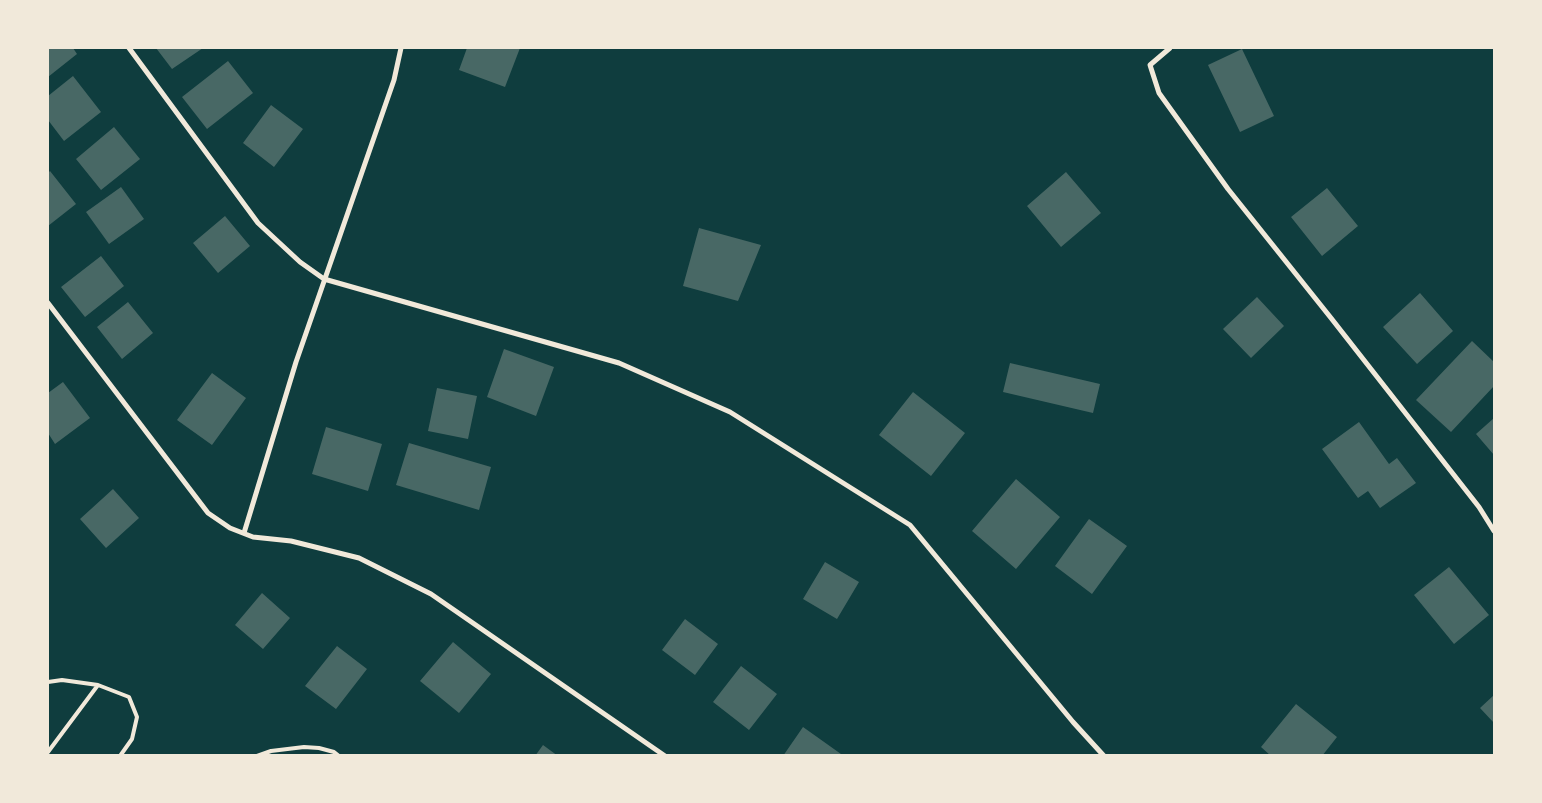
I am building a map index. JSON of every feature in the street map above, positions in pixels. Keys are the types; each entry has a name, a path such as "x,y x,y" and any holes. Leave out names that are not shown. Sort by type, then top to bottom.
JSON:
{"street":[{"path":"129,48 258,223 300,262 324,279 620,363 730,412 910,525 1104,756"},
{"path":"244,533 296,362 394,80 401,48"},
{"path":"1170,48 1150,65 1159,93 1228,189 1426,439 1479,508 1494,531"},
{"path":"48,304 208,513 230,528 253,537 291,541 359,558 431,594 665,756"}],"lane":[{"path":"48,682 62,680 98,685 129,697 138,717 132,739 120,756"},
{"path":"48,752 98,685"},
{"path":"257,756 271,751 304,747 319,748 334,752 339,756"}],"building":[{"path":"48,48 73,48 77,54 48,77"},
{"path":"156,48 203,48 172,69"},
{"path":"467,48 520,48 505,87 459,70"},
{"path":"1242,49 1274,116 1240,132 1208,65"},
{"path":"228,61 253,93 207,129 182,97"},
{"path":"73,76 101,112 64,141 48,120 48,96"},
{"path":"271,105 303,129 274,167 243,143"},
{"path":"114,127 140,159 101,190 76,159"},
{"path":"50,171 76,204 48,226 48,173"},
{"path":"1066,172 1101,213 1061,247 1027,206"},
{"path":"121,187 144,219 109,244 86,212"},
{"path":"1327,188 1358,226 1322,256 1291,217"},
{"path":"225,216 250,246 218,273 193,243"},
{"path":"699,228 761,245 738,301 683,286"},
{"path":"101,256 124,286 85,317 61,287"},
{"path":"1420,293 1453,331 1417,364 1383,327"},
{"path":"1257,297 1284,326 1251,358 1223,329"},
{"path":"128,302 153,333 122,359 97,327"},
{"path":"1472,341 1494,362 1494,386 1451,432 1416,400"},
{"path":"504,349 554,367 536,416 487,397"},
{"path":"1010,363 1100,384 1093,413 1003,392"},
{"path":"212,373 246,398 212,445 177,420"},
{"path":"63,382 90,418 55,444 48,433 48,393"},
{"path":"437,388 477,396 468,439 428,431"},
{"path":"913,392 965,433 931,476 879,435"},
{"path":"1494,418 1494,455 1476,434"},
{"path":"1359,422 1389,464 1397,458 1416,483 1380,508 1368,491 1358,498 1322,449"},
{"path":"326,427 382,444 368,491 312,474"},
{"path":"409,443 491,467 479,510 396,485"},
{"path":"1016,479 1060,517 1016,569 972,531"},
{"path":"113,489 139,518 106,548 80,519"},
{"path":"1089,519 1127,546 1092,594 1055,566"},
{"path":"825,562 859,582 837,619 803,599"},
{"path":"1449,567 1489,615 1454,644 1414,595"},
{"path":"262,593 290,618 263,649 235,625"},
{"path":"685,619 718,644 695,675 662,650"},
{"path":"453,642 491,674 459,713 420,681"},
{"path":"337,646 367,669 336,709 305,686"},
{"path":"741,666 777,694 749,730 713,702"},
{"path":"1494,695 1494,723 1480,708"},
{"path":"1296,704 1337,737 1322,756 1271,756 1261,747"},
{"path":"803,727 841,754 840,756 783,756"},
{"path":"543,745 558,756 535,756"}]}
